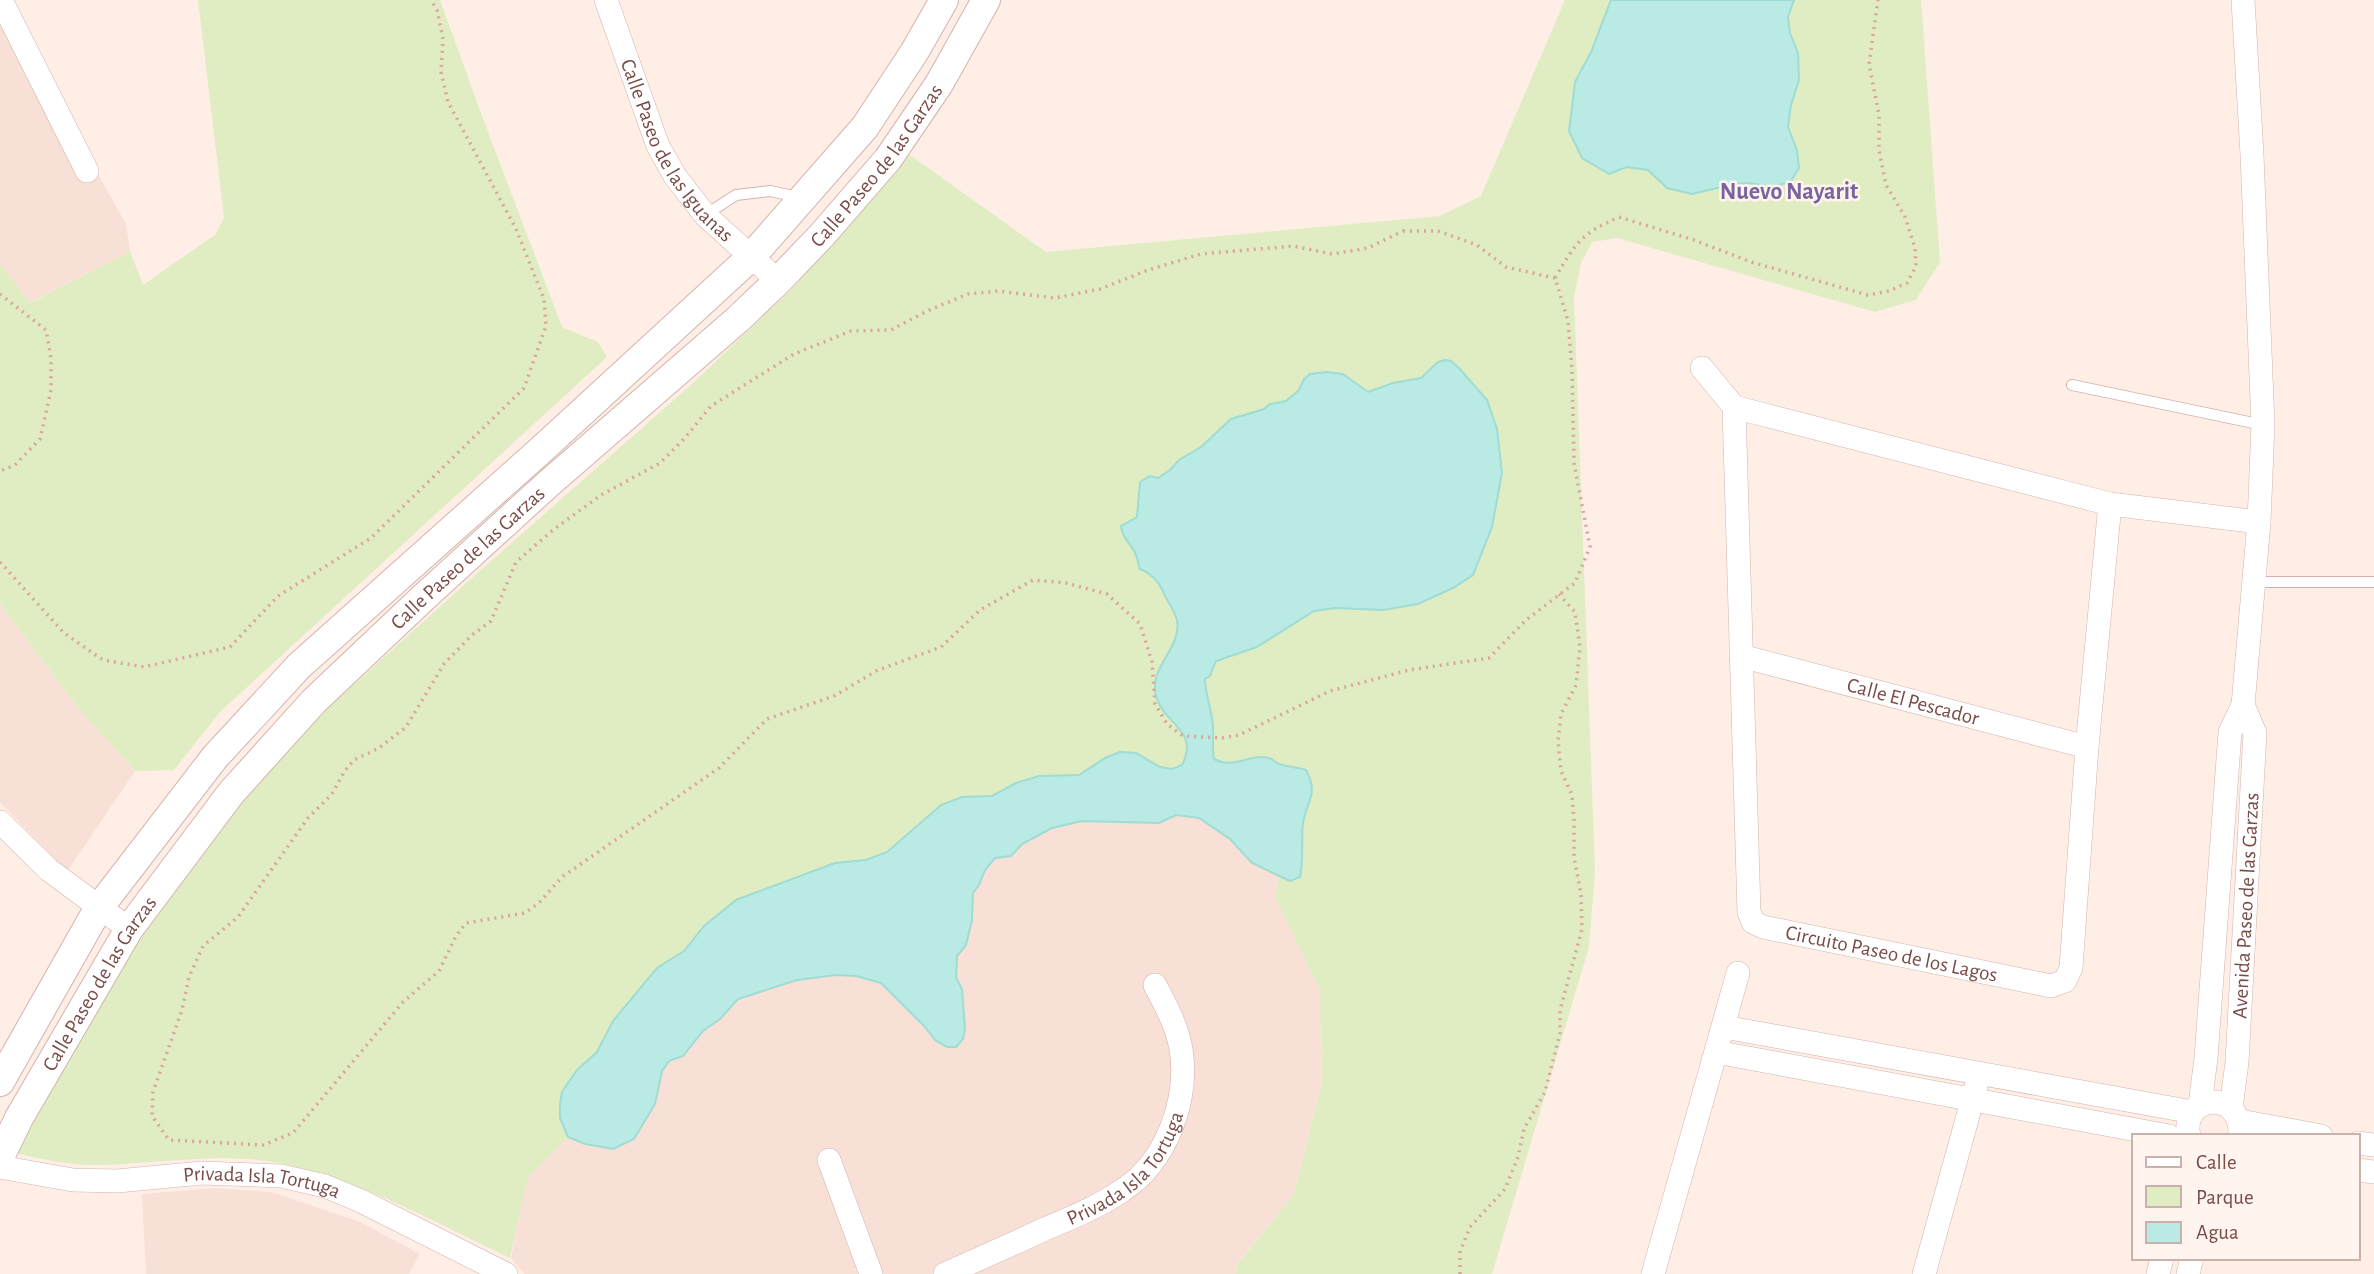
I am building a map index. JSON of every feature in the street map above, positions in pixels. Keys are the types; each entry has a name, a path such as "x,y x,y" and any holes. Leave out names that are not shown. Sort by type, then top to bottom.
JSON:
{"street":[{"path":"1,0 87,171"},
{"name":"Calle Paseo de las Iguanas","path":"606,0 657,146 675,176 705,215 778,281"},
{"name":"Avenida Paseo de las Garzas","path":"2189,1134 2188,1121 2196,1109 2206,1058 2230,732 2243,705 2259,522 2263,425 2243,0"},
{"path":"943,2 980,11"},
{"name":"Calle Paseo de las Garzas","path":"0,1082 99,909 215,757 299,666 542,449 752,256 865,127 915,51 943,2"},
{"name":"Calle Paseo de las Garzas","path":"0,1157 19,1118 129,929 231,793 314,701 548,484 737,320 778,281 888,159 939,84 980,11"},
{"path":"1702,368 1734,407 2110,504 2259,522"},
{"name":"Circuito Paseo de los Lagos","path":"1734,407 1749,912 1753,922 1763,927 2051,986 2065,981 2071,968 2087,747 2110,504"},
{"name":"Calle El Pescador","path":"1741,656 2087,747"},
{"name":"Avenida Paseo de las Garzas","path":"2237,1122 2237,1048 2255,733 2243,705"},
{"path":"0,822 49,870 129,929"},
{"path":"1653,1274 1738,973"},
{"name":"Privada Isla Tortuga","path":"945,1274 1088,1210 1125,1189 1153,1160 1172,1127 1179,1104 1182,1077 1181,1049 1174,1022 1155,985"},
{"path":"1724,1027 2196,1109 2211,1102 2222,1102 2237,1122 2309,1134"},
{"path":"1716,1052 2158,1134"},
{"path":"1924,1274 1974,1100 1978,1073"},
{"path":"829,1160 872,1274"},
{"name":"Privada Isla Tortuga","path":"0,1167 73,1180 117,1181 202,1174 292,1178 325,1186 361,1201 506,1274"}],"lane":[{"path":"705,215 736,195 770,191 804,198"},
{"path":"2072,385 2263,425"},
{"path":"2253,582 2374,582"}],"path":[{"path":"0,562 64,633 103,660 144,667 230,647 278,596 371,538 524,388 546,326 544,299 516,229 448,102 441,72 443,39 438,10 431,0"},
{"path":"1555,278 1506,267 1477,245 1438,231 1403,231 1368,248 1332,254 1293,246 1201,254 1148,270 1100,289 1055,298 998,291 968,294 891,330 851,331 794,354 710,407 660,463 601,495 553,530 516,562 491,621 472,635 444,664 406,727 379,747 354,760 332,794 308,818 238,917 203,946 189,977 182,1010 153,1092 152,1116 169,1140 263,1145 293,1133 403,1002 439,971 456,936 466,923 525,913 539,903 562,877 719,768 767,719 834,695 878,670 941,646 980,610 1033,580 1066,583 1107,594 1140,624 1152,662 1155,704 1167,724 1183,736 1222,738 1239,735 1330,691 1409,670 1489,658 1526,620 1575,583 1590,547 1574,463 1568,321 1555,278 1572,250 1591,230 1619,217 1694,240 1751,262 1868,295 1889,291 1907,283 1916,266 1915,248 1905,217 1886,185 1879,150 1879,115 1869,64 1878,0"},
{"path":"0,294 46,330 51,358 51,390 40,439 15,465 0,471"},
{"path":"1460,1274 1460,1252 1469,1227 1505,1189 1518,1157 1524,1129 1545,1092 1560,1033 1560,1010 1581,929 1581,894 1574,857 1572,795 1561,771 1558,741 1561,714 1576,685 1580,647 1575,612 1559,594"}],"shaded area":[{"path":"0,0 126,224 130,251 29,303 0,263"},
{"path":"0,604 78,708 135,771 67,872 0,802"},
{"path":"1176,815 1199,818 1230,839 1252,863 1279,876 1275,897 1319,989 1322,1080 1294,1194 1236,1265 1235,1274 524,1274 511,1258 527,1177 568,1137 585,1144 655,1104 662,1071 669,1061 683,1056 703,1031 720,1019 738,999 797,980 836,975 856,976 881,983 935,1040 963,1039 964,1008 962,989 956,977 957,956 966,945 972,920 973,893 995,857 1011,856 1022,844 1052,828 1082,821 1159,823"},
{"path":"215,1188 272,1192 360,1222 420,1254 409,1274 146,1274 142,1194"}],"green space":[{"path":"198,0 440,0 562,327 598,342 607,357 220,712 174,770 135,771 78,708 0,604 0,263 30,303 130,251 143,285 216,234 224,218"},
{"path":"1565,0 1921,0 1940,262 1916,300 1875,312 1617,238 1592,242 1581,263 1574,297 1595,871 1589,947 1492,1274 1235,1274 1236,1266 1294,1194 1322,1081 1319,989 1275,897 1279,876 1252,863 1230,839 1199,818 1176,815 1159,823 1082,821 1052,828 1022,844 1011,856 995,858 973,893 972,920 966,945 957,956 956,977 962,989 965,1029 963,1039 956,1047 947,1047 935,1040 881,983 856,976 836,975 797,980 738,999 720,1019 703,1031 683,1056 669,1061 662,1071 655,1104 634,1139 613,1149 585,1144 568,1137 528,1177 510,1258 382,1197 348,1183 280,1163 228,1158 88,1165 19,1154 19,1143 142,927 241,800 329,707 693,383 792,289 910,155 1046,252 1440,216 1481,196"}],"water":[{"path":"1611,0 1794,0 1788,17 1790,33 1798,53 1799,80 1788,127 1797,150 1799,168 1791,181 1774,187 1749,183 1734,184 1692,194 1667,188 1648,170 1627,167 1609,174 1582,158 1569,131 1575,82 1591,52"},
{"path":"1451,361 1459,368 1487,400 1497,429 1502,473 1492,527 1473,575 1453,588 1418,604 1383,610 1335,608 1314,611 1257,647 1216,661 1210,676 1205,679 1213,723 1214,759 1228,763 1261,757 1271,758 1282,765 1306,770 1310,778 1312,791 1303,823 1300,877 1290,881 1252,863 1230,839 1199,818 1176,815 1159,823 1082,821 1052,828 1022,844 1011,856 995,858 973,893 972,920 966,945 957,956 956,977 962,989 965,1029 963,1039 956,1047 947,1047 935,1040 881,983 856,976 836,975 797,980 738,999 720,1019 703,1031 683,1056 669,1061 662,1071 655,1104 634,1139 613,1149 585,1144 568,1137 560,1118 560,1105 562,1092 577,1070 597,1052 613,1021 657,968 684,951 704,926 736,900 835,863 866,860 887,852 941,805 962,797 992,796 1016,783 1039,776 1079,775 1105,758 1120,752 1136,753 1160,767 1172,769 1182,765 1187,744 1184,735 1160,706 1155,686 1160,667 1175,640 1177,620 1158,583 1140,569 1121,526 1137,517 1140,482 1150,476 1158,478 1170,470 1179,460 1201,447 1231,419 1264,409 1270,404 1286,401 1299,390 1304,379 1310,374 1343,374 1368,392 1393,383 1421,378 1438,362"}],"district":[{"name":"Nuevo Nayarit","path":"1789,192"}]}
